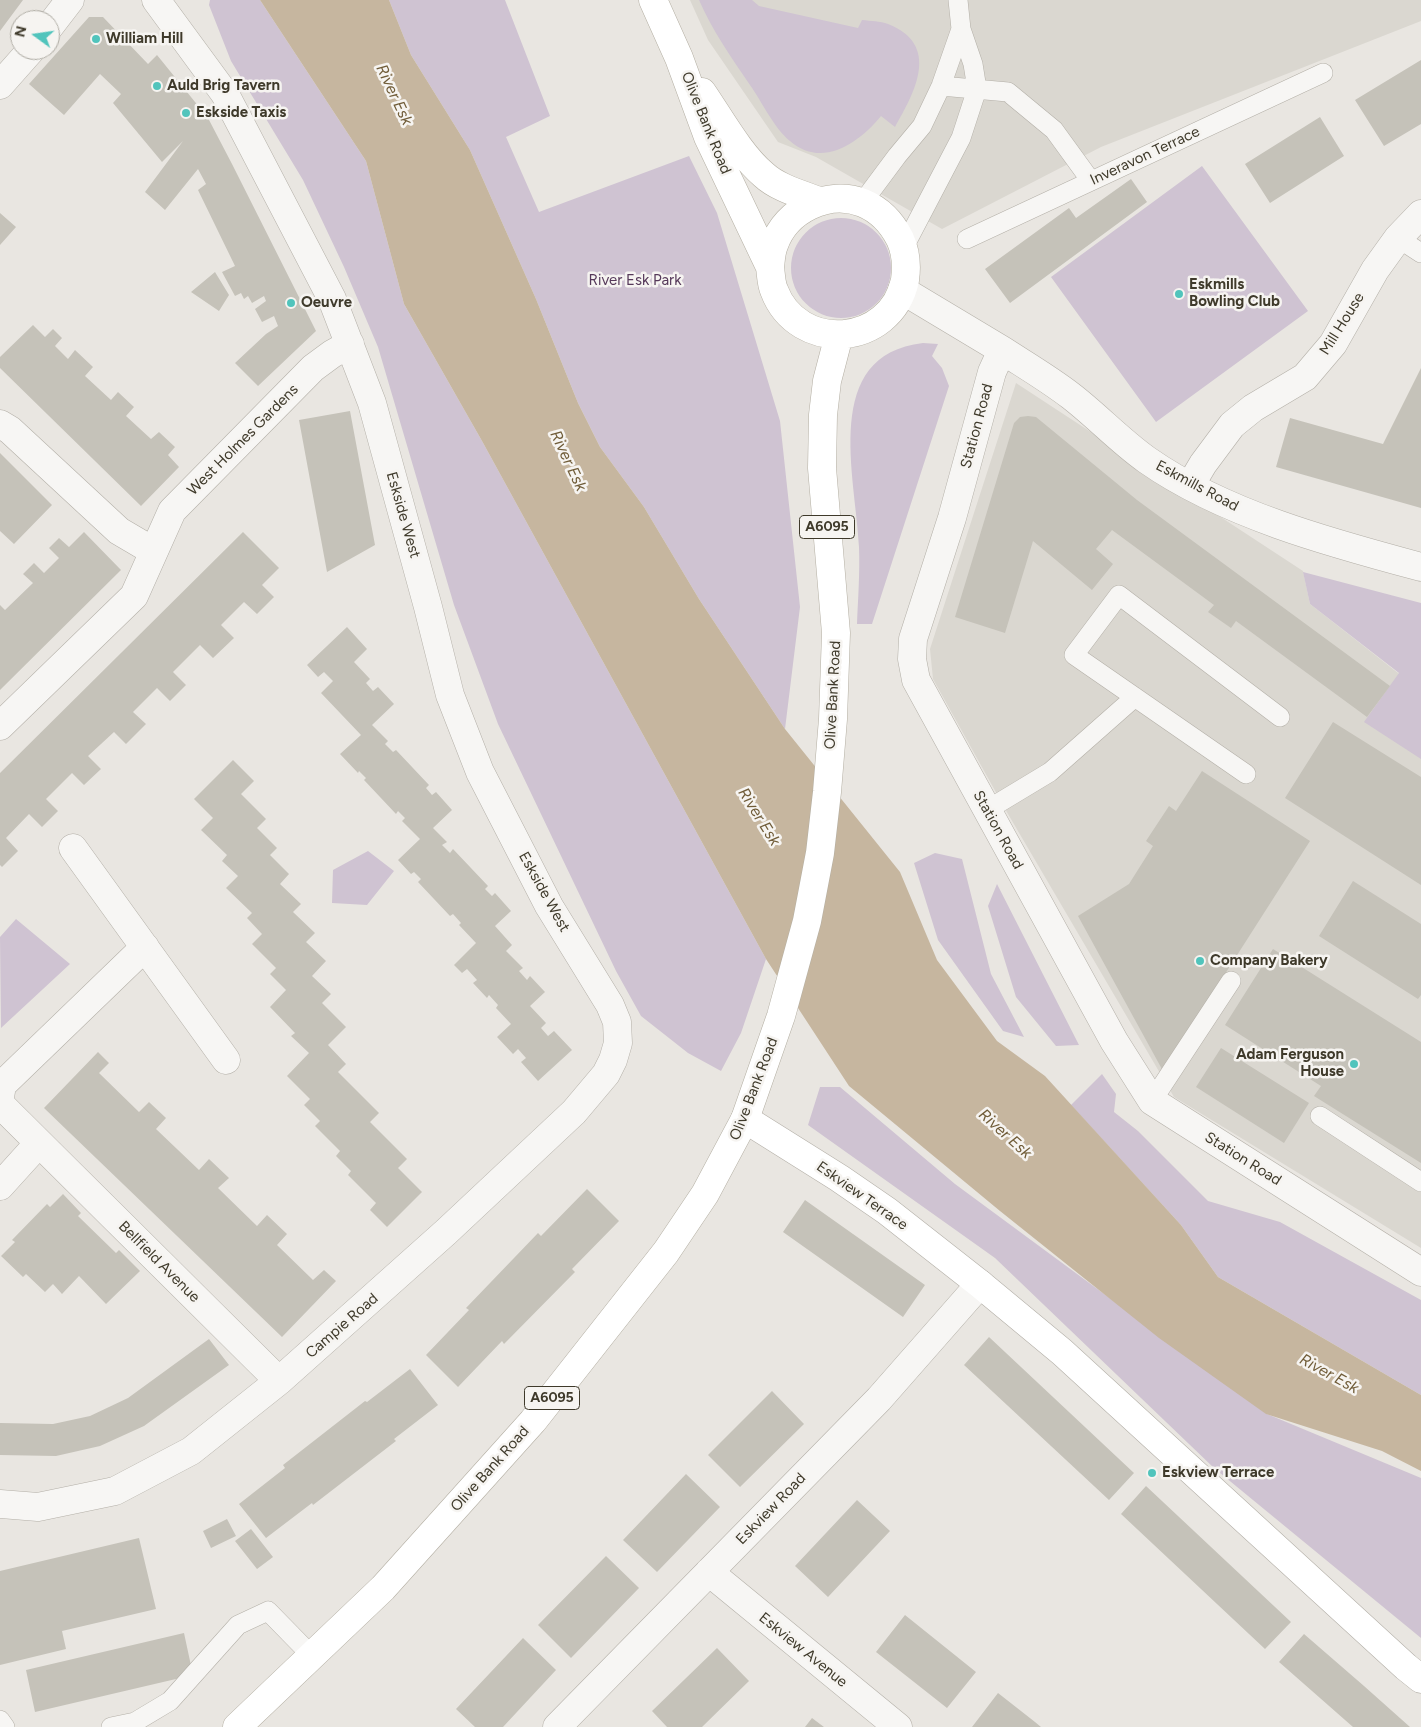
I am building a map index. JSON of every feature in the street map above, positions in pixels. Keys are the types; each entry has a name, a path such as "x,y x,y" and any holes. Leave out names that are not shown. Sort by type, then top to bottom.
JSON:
{"main road":[{"path":"653,0 679,58"},
{"name":"Olive Bank Road","path":"679,58 747,158 764,176 787,189 819,201"},
{"name":"Olive Bank Road","path":"679,58 708,137 770,267"},
{"name":"Olive Bank Road","path":"841,198 862,203 881,213 895,228 904,247 907,269 902,290 891,310 877,323 858,332 839,335 819,333 799,324 784,308 773,289 770,267 773,246 783,226 799,211 819,201 841,198"},
{"name":"Olive Bank Road","path":"237,1727 383,1588 533,1422 666,1252 705,1194 745,1119 781,1016 807,921 820,852 828,792 836,633 822,468 823,415 827,381 839,335"},
{"name":"Eskview Terrace","path":"745,1119 839,1178 887,1211 980,1284 1062,1352 1421,1679"}],"street":[{"path":"60,13 70,0"},
{"name":"Eskside West","path":"156,0 225,94 332,299 374,412 428,607 450,695 473,755 550,906 610,1004 616,1022 618,1043"},
{"path":"0,85 22,60"},
{"name":"Mill House","path":"1190,486 1203,464 1232,426 1253,408 1305,377 1333,344 1375,270 1398,238 1421,214"},
{"path":"902,290 1002,350"},
{"name":"West Holmes Gardens","path":"0,726 134,596 172,511 314,368 332,354 350,344"},
{"name":"Eskmills Road","path":"1002,350 1071,396 1147,460 1190,486 1237,509 1291,529 1421,567"},
{"name":"Station Road","path":"1002,350 992,372 952,518 913,639 912,659 916,680 1114,1041 1152,1101 1421,1272"},
{"path":"0,424 10,430 119,531 153,551"},
{"path":"73,848 226,1060"},
{"path":"0,1097 2,1085 145,947"},
{"name":"Campie Road","path":"0,1504 38,1507 115,1492 191,1451 279,1381 370,1302 563,1124 606,1074 614,1060 618,1043"},
{"name":"Bellfield Avenue","path":"0,1104 279,1381"},
{"path":"0,1186 40,1143"},
{"name":"Eskview Road","path":"557,1727 879,1399 980,1284"},
{"name":"Eskview Avenue","path":"709,1572 898,1727"}],"lane":[{"path":"904,247 961,138 977,89 973,64 961,29 958,0"},
{"path":"862,203 922,126 941,86 961,29"},
{"name":"Inveravon Terrace","path":"967,239 1323,73"},
{"path":"941,86 1008,92 1054,130 1091,181"},
{"path":"1398,238 1421,253"},
{"path":"1246,774 1074,654 1119,595 1280,717"},
{"path":"987,810 1050,772 1135,697"},
{"path":"1152,1101 1231,981"},
{"path":"1320,1116 1421,1182"},
{"path":"111,1727 135,1722 170,1702 238,1625 268,1612 312,1656"},
{"path":"0,1720 5,1727"}],"shaded area":[{"path":"690,0 1421,0 1421,21 1101,147 942,229 816,157 778,142 708,40"},
{"path":"1016,383 1303,571 1310,604 1421,691 1421,1248 1174,1097 1008,814 933,679 930,649"}],"green space":[{"path":"210,0 260,0 366,161 404,304 482,441 766,959 741,1033 721,1071 688,1053 641,1016 616,971 498,724 454,605 378,347 344,267 303,180 231,61 209,5"},
{"name":"River Esk Park","path":"389,0 505,0 550,116 506,137 539,212 689,156 717,213 780,421 800,607 785,729 699,599 644,507 600,447 578,403 536,299 470,150 411,55"},
{"path":"699,0 752,0 759,6 858,28 862,20 882,22 904,33 914,44 919,57 919,70 916,85 895,127 881,116 862,135 839,149 827,153 815,153 802,149 784,136 773,122 722,43"},
{"name":"Eskmills Bowling Club","path":"1202,166 1308,311 1156,422 1051,277"},
{"path":"841,218 851,219 869,226 883,240 890,258 890,278 883,296 869,310 851,317 841,318 831,317 813,310 799,296 792,278 791,268 792,258 799,240 813,226 831,219"},
{"path":"923,343 938,344 932,356 942,368 949,386 872,624 857,624 859,547 853,487 851,423 857,394 869,370 891,352"},
{"path":"1303,572 1421,603 1421,759 1364,722 1399,673 1310,604"},
{"path":"368,851 394,871 367,905 332,903 333,870"},
{"path":"935,853 962,859 991,974 1024,1037 1003,1031 938,940 914,863"},
{"path":"997,884 1079,1045 1056,1046 1016,997 988,906"},
{"path":"16,919 70,964 1,1028 0,937"},
{"path":"1102,1074 1116,1094 1114,1112 1138,1131 1208,1201 1280,1222 1421,1300 1421,1395 1218,1277 1181,1225 1071,1105"},
{"path":"820,1087 840,1087 955,1184 1267,1414 1421,1478 1421,1638 1214,1468 995,1258 808,1125"}],"water":[{"name":"River Esk","path":"260,0 389,0 411,55 470,150 536,299 578,403 600,447 644,507 699,599 785,729 900,872 937,960 997,1041 1045,1076 1181,1225 1218,1277 1421,1395 1421,1471 1382,1451 1266,1414 1159,1338 1000,1211 849,1086 766,959 482,441 404,304 366,161"}],"building":[{"path":"0,0 23,0 16,10 10,10 10,18 0,31"},
{"path":"89,17 103,17 148,64 157,55 208,118 316,331 258,386 235,363 266,334 278,326 274,316 262,322 255,309 266,301 264,296 252,303 248,296 244,299 241,293 235,296 222,272 235,266 198,190 206,184 198,169 165,210 145,192 183,141 162,162 113,103 121,94 100,74 64,115 29,84 50,60 60,60 60,49"},
{"path":"1421,60 1421,124 1384,146 1355,100"},
{"path":"1320,117 1344,156 1270,203 1245,164"},
{"path":"1131,179 1147,202 1010,303 985,269 1069,208 1076,218"},
{"path":"0,213 16,227 0,245"},
{"path":"215,272 229,295 219,311 191,292"},
{"path":"33,325 45,337 53,329 62,338 55,346 68,359 75,350 93,367 85,376 111,400 118,392 134,407 126,416 151,439 159,432 175,447 168,455 179,467 141,506 0,368 0,357"},
{"path":"1421,368 1421,508 1276,467 1290,418 1383,444"},
{"path":"350,411 375,545 327,572 299,420"},
{"path":"1020,417 1036,417 1137,500 1390,686 1367,717 1236,621 1231,628 1208,612 1214,605 1112,530 1096,549 1113,564 1092,590 1033,541 1005,633 955,617 1014,423"},
{"path":"0,453 52,505 14,544 0,531"},
{"path":"84,532 121,570 0,690 0,605 5,610 33,583 23,574 34,563 44,573 59,558 49,548 59,538 69,547"},
{"path":"243,532 279,568 262,585 274,597 257,614 244,602 221,625 234,638 213,658 200,645 173,672 186,685 170,701 157,688 133,712 146,724 126,744 114,732 88,756 101,769 84,785 72,773 46,799 58,811 42,827 29,814 6,838 18,851 2,867 0,865 0,773"},
{"path":"347,627 367,649 354,662 370,679 366,683 373,691 378,687 394,704 372,725 388,741 385,744 393,752 396,750 429,785 426,788 432,795 436,792 452,810 433,828 447,842 442,845 450,853 453,849 488,886 485,889 492,896 495,893 511,911 495,926 512,945 506,951 523,968 519,971 527,980 530,976 545,992 530,1006 546,1023 541,1028 548,1036 554,1031 572,1050 538,1081 521,1062 526,1058 518,1049 513,1054 497,1037 511,1024 496,1008 498,1005 489,995 487,998 473,983 477,980 467,969 462,973 454,965 476,943 459,925 461,923 453,914 450,916 418,882 421,879 414,872 411,874 398,860 420,839 402,821 405,818 398,811 396,814 364,780 366,778 359,771 358,773 340,754 361,735 321,693 333,681 324,672 318,677 307,665"},
{"path":"1333,722 1421,777 1421,885 1285,798"},
{"path":"233,760 254,781 241,794 266,819 257,828 277,848 270,855 289,874 280,884 301,904 293,912 315,933 306,942 326,961 312,976 331,994 322,1003 346,1027 328,1045 346,1064 338,1072 379,1113 370,1122 407,1159 398,1168 422,1192 387,1227 370,1210 376,1203 348,1175 351,1171 336,1156 340,1151 315,1126 320,1121 304,1105 310,1099 287,1076 309,1053 291,1036 295,1033 270,1007 286,990 270,974 276,968 252,944 262,934 247,918 252,913 226,888 238,876 222,861 227,855 201,830 213,818 194,799"},
{"path":"1202,771 1310,841 1163,1071 1078,916 1129,884 1153,846 1146,841 1169,806 1176,811"},
{"path":"1353,881 1421,924 1421,995 1418,999 1319,936"},
{"name":"Adam Ferguson House","path":"1273,949 1421,1042 1421,1163 1314,1096 1321,1086 1225,1025"},
{"path":"1221,1048 1309,1103 1284,1143 1196,1087"},
{"path":"98,1052 109,1063 99,1073 139,1112 149,1102 166,1118 156,1129 199,1170 209,1159 229,1178 218,1188 257,1226 267,1215 287,1234 277,1245 313,1280 324,1270 336,1281 282,1337 44,1108"},
{"path":"587,1189 619,1221 572,1269 575,1272 504,1344 502,1341 458,1387 426,1355 469,1310 466,1308 538,1233 541,1236"},
{"path":"63,1194 81,1213 78,1216 116,1253 119,1250 140,1271 106,1304 79,1276 62,1294 53,1284 45,1292 26,1274 23,1277 1,1256 15,1242 12,1240 47,1204 50,1207"},
{"path":"805,1200 925,1285 903,1317 783,1232"},
{"path":"989,1337 1134,1473 1109,1500 964,1365"},
{"path":"209,1339 229,1365 144,1426 100,1446 56,1456 0,1455 0,1423 53,1424 90,1416 128,1398"},
{"path":"410,1369 438,1405 394,1439 396,1441 313,1505 312,1503 266,1538 239,1504 285,1468 283,1465 365,1401 367,1402"},
{"path":"772,1391 804,1424 740,1487 708,1455"},
{"path":"686,1474 720,1507 657,1572 623,1540"},
{"path":"1146,1486 1291,1622 1265,1649 1121,1514"},
{"path":"857,1500 890,1531 828,1597 795,1566"},
{"path":"227,1519 236,1536 211,1548 203,1531"},
{"path":"251,1529 273,1557 257,1569 235,1541"},
{"path":"139,1538 156,1609 62,1631 66,1649 0,1665 0,1571"},
{"path":"606,1556 639,1588 571,1658 538,1625"},
{"path":"905,1615 976,1672 947,1708 876,1652"},
{"path":"184,1633 193,1675 35,1712 26,1670"},
{"path":"1304,1634 1410,1727 1353,1727 1279,1662"},
{"path":"523,1638 556,1670 503,1727 475,1727 456,1709"},
{"path":"717,1648 749,1681 702,1727 667,1727 652,1711"},
{"path":"998,1693 1035,1722 1041,1727 972,1727"},
{"path":"812,1718 824,1727 805,1727"}],"place":[{"name":"William Hill","path":"96,39"},
{"name":"Auld Brig Tavern","path":"157,86"},
{"name":"Eskside Taxis","path":"186,113"},
{"name":"Eskmills Bowling Club","path":"1179,294"},
{"name":"Oeuvre","path":"291,303"},
{"name":"Company Bakery","path":"1200,961"},
{"name":"Adam Ferguson House","path":"1354,1064"},
{"name":"Eskview Terrace","path":"1152,1473"}]}
